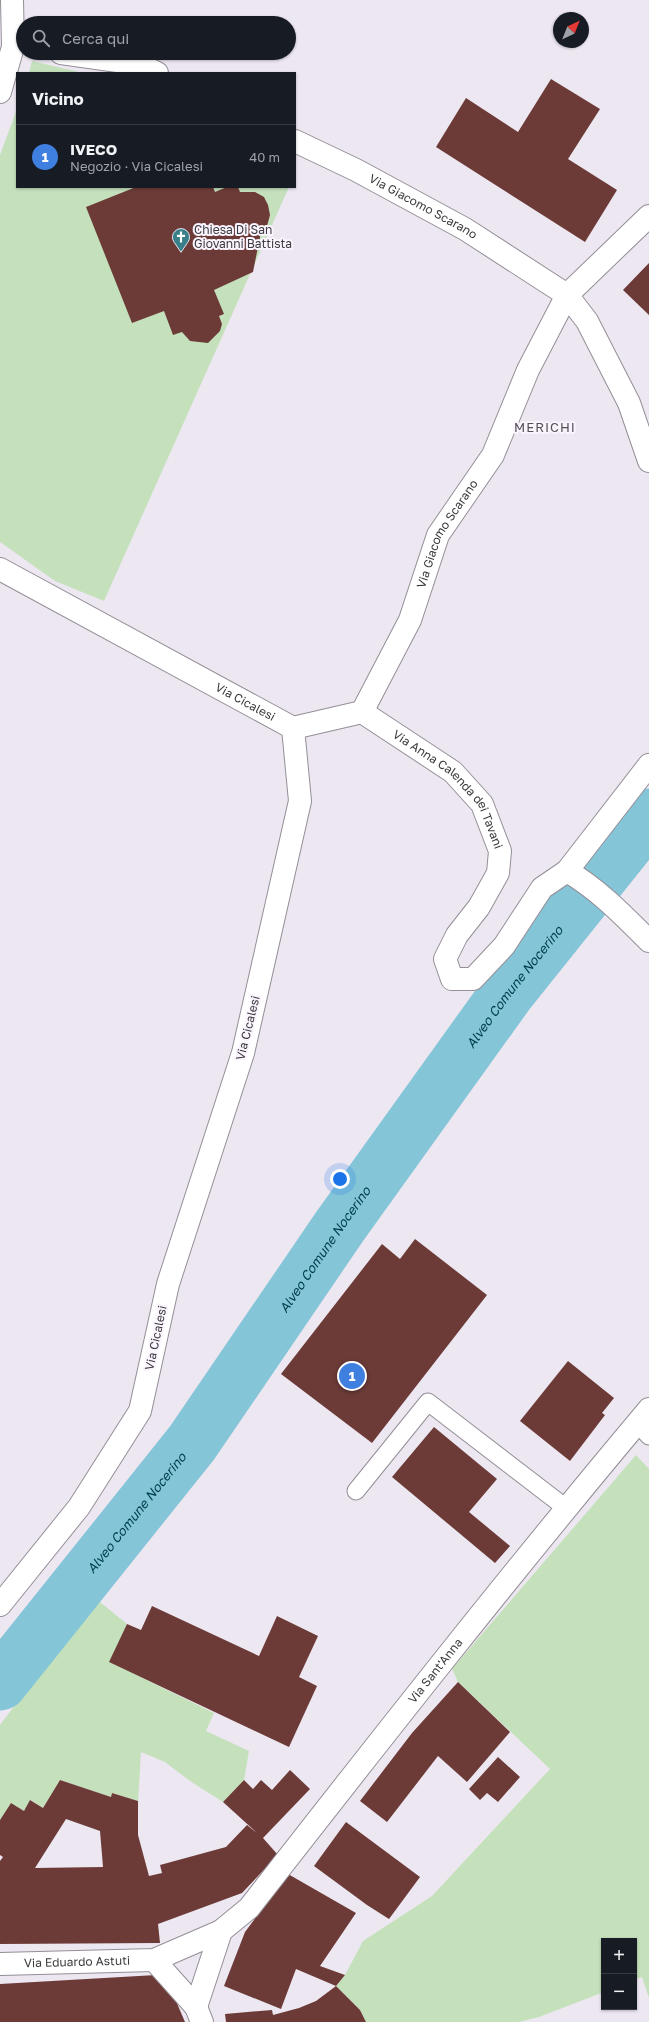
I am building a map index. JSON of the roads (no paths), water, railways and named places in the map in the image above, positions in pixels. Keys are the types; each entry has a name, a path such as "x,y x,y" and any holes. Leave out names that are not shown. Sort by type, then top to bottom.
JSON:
{"street":[{"path":"12,0 16,32"},
{"path":"0,92 16,53"},
{"path":"111,60 139,64 154,72"},
{"name":"Via Giacomo Scarano","path":"296,141 356,170 465,229 567,295 587,321 629,402 649,461"},
{"path":"567,295 649,216"},
{"name":"Via Giacomo Scarano","path":"362,712 410,620 438,535 494,455 528,370 567,295"},
{"name":"Via Cicalesi","path":"0,569 293,728 300,801 243,1053 168,1284 140,1412 79,1507 0,1605"},
{"path":"293,728 362,712"},
{"name":"Via Anna Calenda dei Tavani","path":"362,712 453,772 482,804 500,851 498,873 479,907 457,935 445,959 452,979 473,979 504,946 542,888 574,875"},
{"path":"649,765 574,875 613,906 649,941"},
{"name":"Via Sant'Anna","path":"154,1960 221,1931 249,1908 566,1508 645,1423"},
{"path":"199,2014 221,1931"},
{"path":"154,1960 199,2014"},
{"name":"Via Eduardo Astuti","path":"0,1964 154,1960"}],"lane":[{"path":"356,1491 428,1402 566,1508"}],"waterway":[{"name":"Alveo Comune Nocerino","path":"0,1683 192,1443 340,1226 508,992 649,816"}],"place":[{"name":"Chiesa Di San Giovanni Battista","path":"181,252"},
{"name":"IVECO","path":"352,1376"}],"district":[{"name":"MERICHI","path":"545,427"}]}
